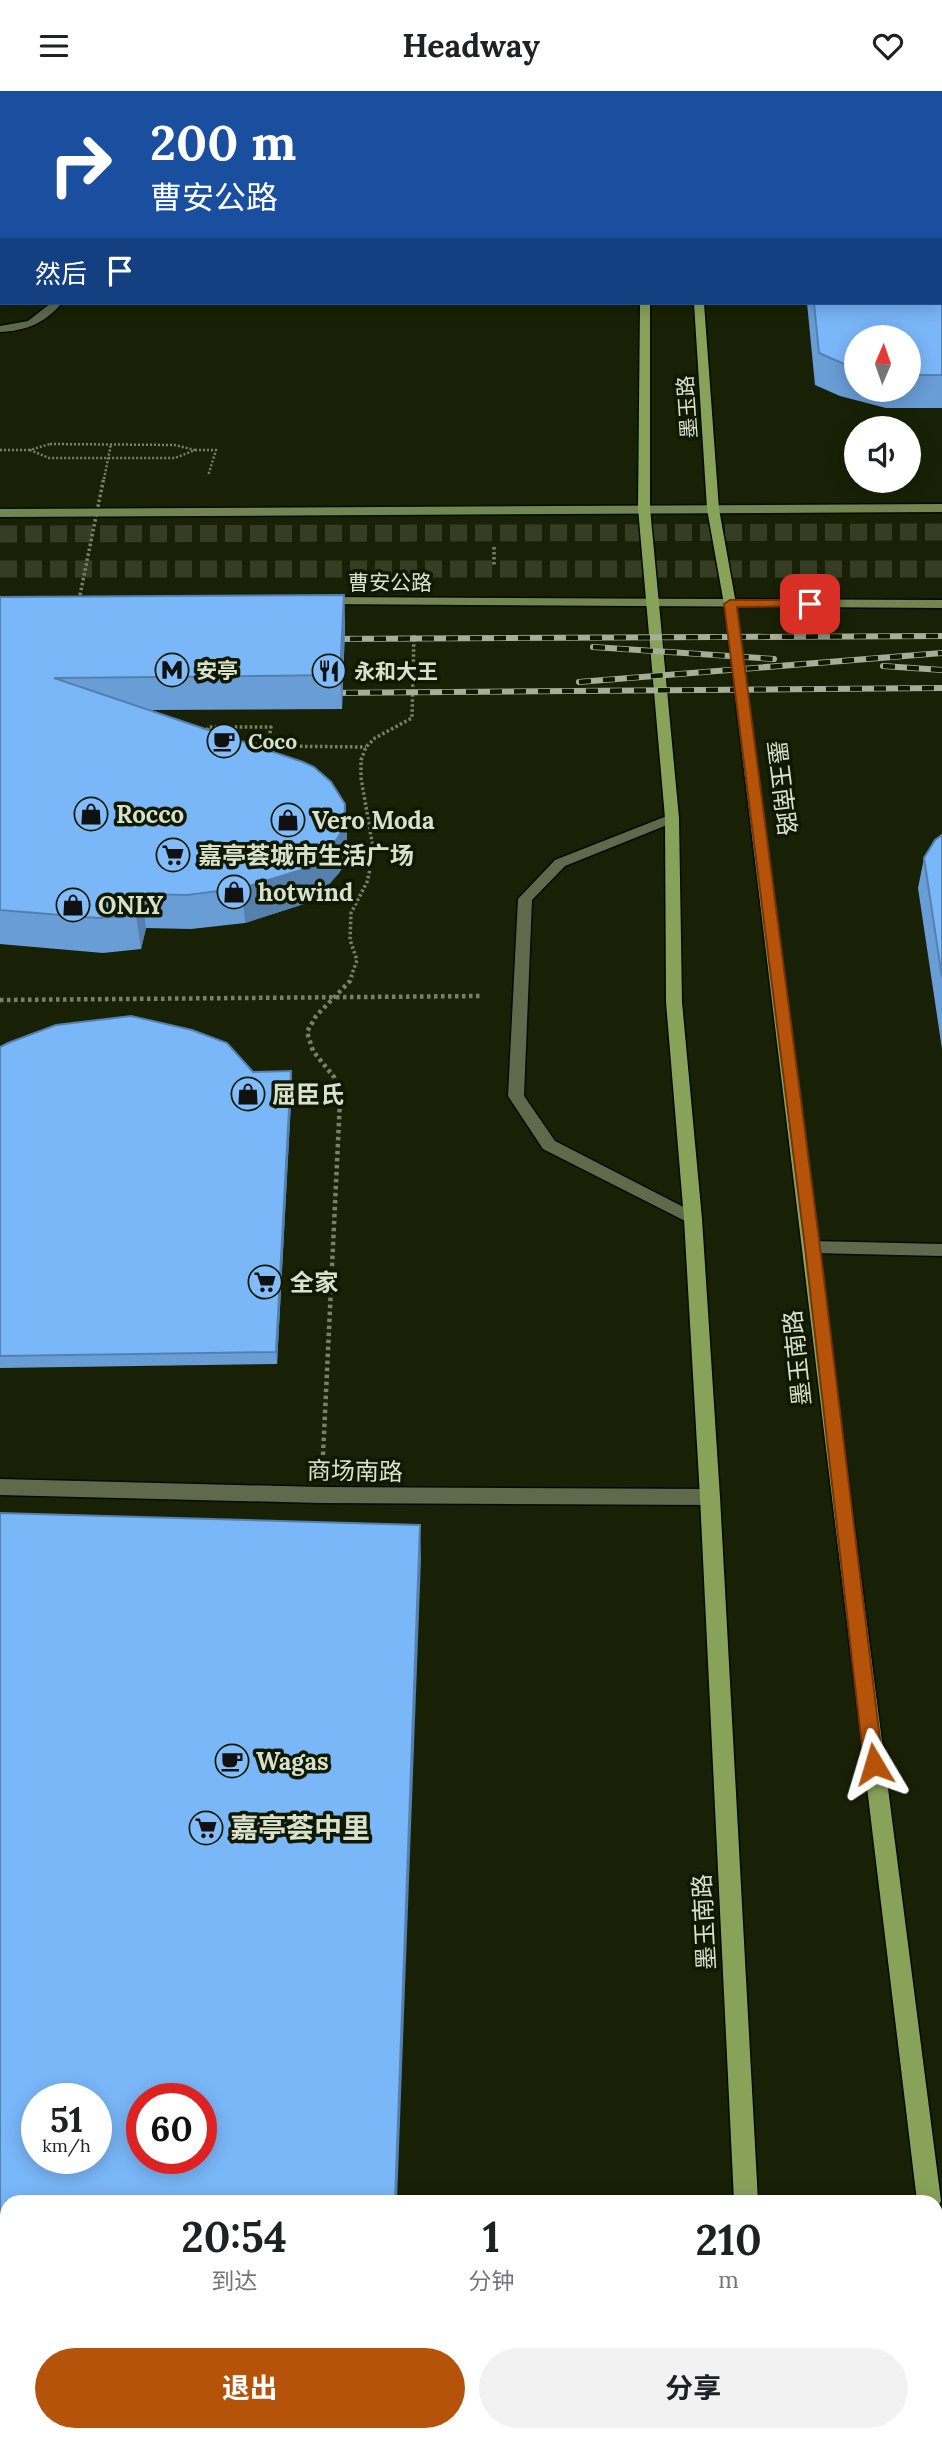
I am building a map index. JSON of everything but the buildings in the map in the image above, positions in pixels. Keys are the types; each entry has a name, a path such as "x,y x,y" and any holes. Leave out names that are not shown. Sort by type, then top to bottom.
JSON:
{"main road":[{"name":"墨玉路","path":"644,508 645,305"},
{"name":"墨玉路","path":"699,305 713,509"},
{"name":"墨玉南路","path":"644,508 672,818 674,1002 693,1220 710,1497 746,2195"},
{"path":"0,513 942,508"},
{"name":"墨玉南路","path":"713,509 730,604 813,1247 840,1491 928,2195"},
{"name":"曹安公路","path":"303,601 730,604"},
{"path":"730,604 942,604"}],"street":[{"path":"0,329 21,329 33,325 55,305"},
{"path":"672,818 560,863 525,898 516,1096 549,1145 693,1220"},
{"path":"813,1247 942,1249"},
{"name":"商场南路","path":"0,1487 321,1495 710,1497"}],"path":[{"path":"77,610 111,443"},
{"path":"0,450 111,443 176,445 195,450 216,450 207,480"},
{"path":"30,450 49,458 175,459 195,450"},
{"path":"493,511 495,601"},
{"path":"321,1495 340,1100 334,1077 313,1051 307,1032 316,1016 350,981 357,960 348,938 348,915 363,889 374,858 373,833 359,764 366,747 393,727 412,718 415,624"},
{"path":"204,745 208,727 271,727 268,744 244,745 366,747"},
{"path":"0,1000 521,996"}],"tunnel":[{"path":"0,534 942,532"},
{"path":"0,569 942,569"}],"railway":[{"path":"326,639 942,636"},
{"path":"593,647 774,659"},
{"path":"579,682 942,653"},
{"path":"883,666 942,670"},
{"path":"322,693 942,688"}],"place":[{"name":"安亭","path":"172,670"},
{"name":"永和大王","path":"329,671"},
{"name":"Coco","path":"224,741"},
{"name":"Rocco","path":"91,814"},
{"name":"Vero Moda","path":"288,820"},
{"name":"嘉亭荟城市生活广场","path":"173,855"},
{"name":"hotwind","path":"234,892"},
{"name":"ONLY","path":"73,905"},
{"name":"屈臣氏","path":"248,1094"},
{"name":"全家","path":"265,1282"},
{"name":"Wagas","path":"232,1761"},
{"name":"嘉亭荟中里","path":"206,1828"}],"route":[{"path":"810,604 730,604 813,1247 874,1764"}]}
